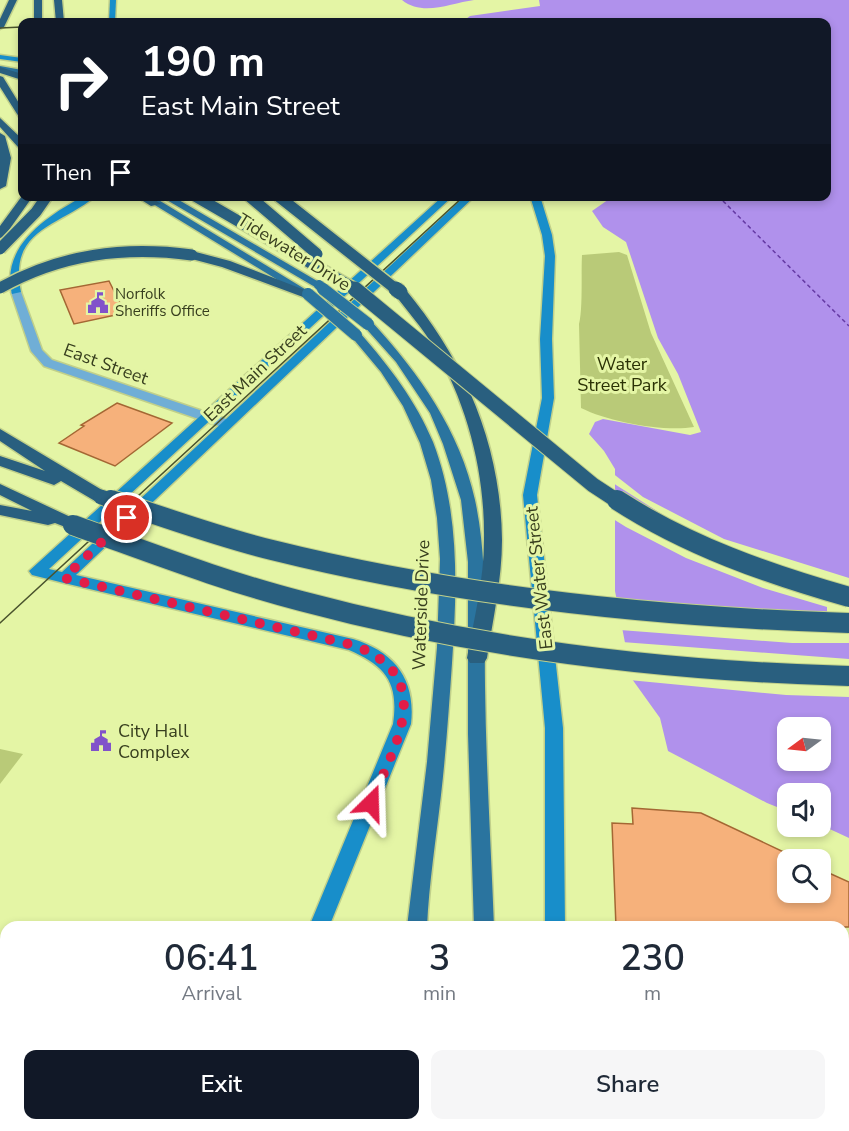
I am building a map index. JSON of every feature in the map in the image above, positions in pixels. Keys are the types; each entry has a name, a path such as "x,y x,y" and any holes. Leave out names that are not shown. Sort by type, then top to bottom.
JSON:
{"highway":[{"path":"0,11 11,0"},
{"path":"0,27 11,0"},
{"path":"38,0 38,18"},
{"path":"58,0 60,18"},
{"path":"0,62 18,65"},
{"path":"0,69 18,76"},
{"path":"0,79 18,108"},
{"path":"0,121 18,141"},
{"path":"0,136 6,158 0,186"},
{"path":"0,234 24,201"},
{"path":"0,249 43,201"},
{"path":"204,201 364,294"},
{"path":"255,201 593,485 626,508 660,527 728,557 849,597"},
{"path":"285,201 400,292 426,322 453,367 485,458 493,540 477,658"},
{"path":"0,288 39,269 86,256 134,251 192,255 226,264 308,294"},
{"path":"0,434 30,456 101,497"},
{"path":"0,461 101,497 271,550 448,588 657,614 849,623"},
{"path":"0,489 73,525"},
{"path":"0,502 73,525 226,580 363,616 478,639 646,663 732,671 849,675"},
{"path":"0,510 73,525"}],"main road":[{"path":"0,69 18,71"},
{"name":"Tidewater Drive","path":"160,201 196,227 308,294"},
{"name":"Tidewater Drive","path":"161,201 210,222 319,285 368,324 400,360 427,398 444,428 457,463 472,520 477,658"},
{"name":"Waterside Drive","path":"308,294 356,335 387,371 419,427 439,485 447,524 448,602 440,716 434,781 424,844 418,921"},
{"path":"477,658 477,734 484,921"}],"street":[{"path":"112,0 112,18"},
{"path":"0,57 18,59"},
{"path":"0,241 83,201"},
{"name":"East Main Street","path":"444,201 37,571 64,578 466,201"},
{"name":"East Water Street","path":"537,201 547,235 550,256 546,339 548,398 530,495 532,542 554,728 555,921"},
{"path":"16,292 11,266 17,249 34,232 62,212"},
{"name":"East Street","path":"16,292 37,351 48,363 227,424"},
{"path":"64,578 353,645 374,654 392,670 403,689 405,700 402,724 321,921"}],"green space":[{"name":"Water Street Park","path":"619,252 627,255 651,333 694,427 668,428 637,425 606,418 581,408 579,324 582,255"},
{"path":"0,749 23,754 0,784"}],"shaded area":[{"path":"402,0 474,0 437,8 419,8"},
{"path":"539,0 849,0 849,838 831,830 831,783 777,783 777,807 668,751 660,718 632,679 615,591 615,469 604,451 589,434 595,422 603,419 690,435 701,432 678,374 658,338 626,242 603,227 592,211 606,201 831,201 831,18 467,18 540,6"}],"pier":[{"path":"611,472 643,497 724,539 849,578 849,586 783,568 687,530 616,485 611,481"},
{"path":"611,488 713,545 849,588 849,643 792,643 620,630 615,603 827,613 827,607 763,588 686,558 626,527 610,517"},
{"path":"622,642 849,659 849,697 786,695 629,680"}],"building":[{"name":"Norfolk Sheriffs Office","path":"109,281 125,313 74,324 60,290"},
{"path":"117,403 172,423 115,466 59,443 84,426 81,425"},
{"path":"632,808 701,813 777,849 777,903 831,903 831,874 849,882 849,921 616,921 612,823 633,824"}],"ferry route":[{"path":"723,201 849,326"}],"tram line":[{"path":"0,28 18,27"},
{"path":"0,623 459,201"}],"place":[{"name":"Norfolk Sheriffs Office","path":"98,303"},
{"name":"City Hall Complex","path":"101,741"}],"route":[{"path":"127,518 64,578 353,645 374,654 392,670 403,689 405,712 398,736 371,803"}]}
